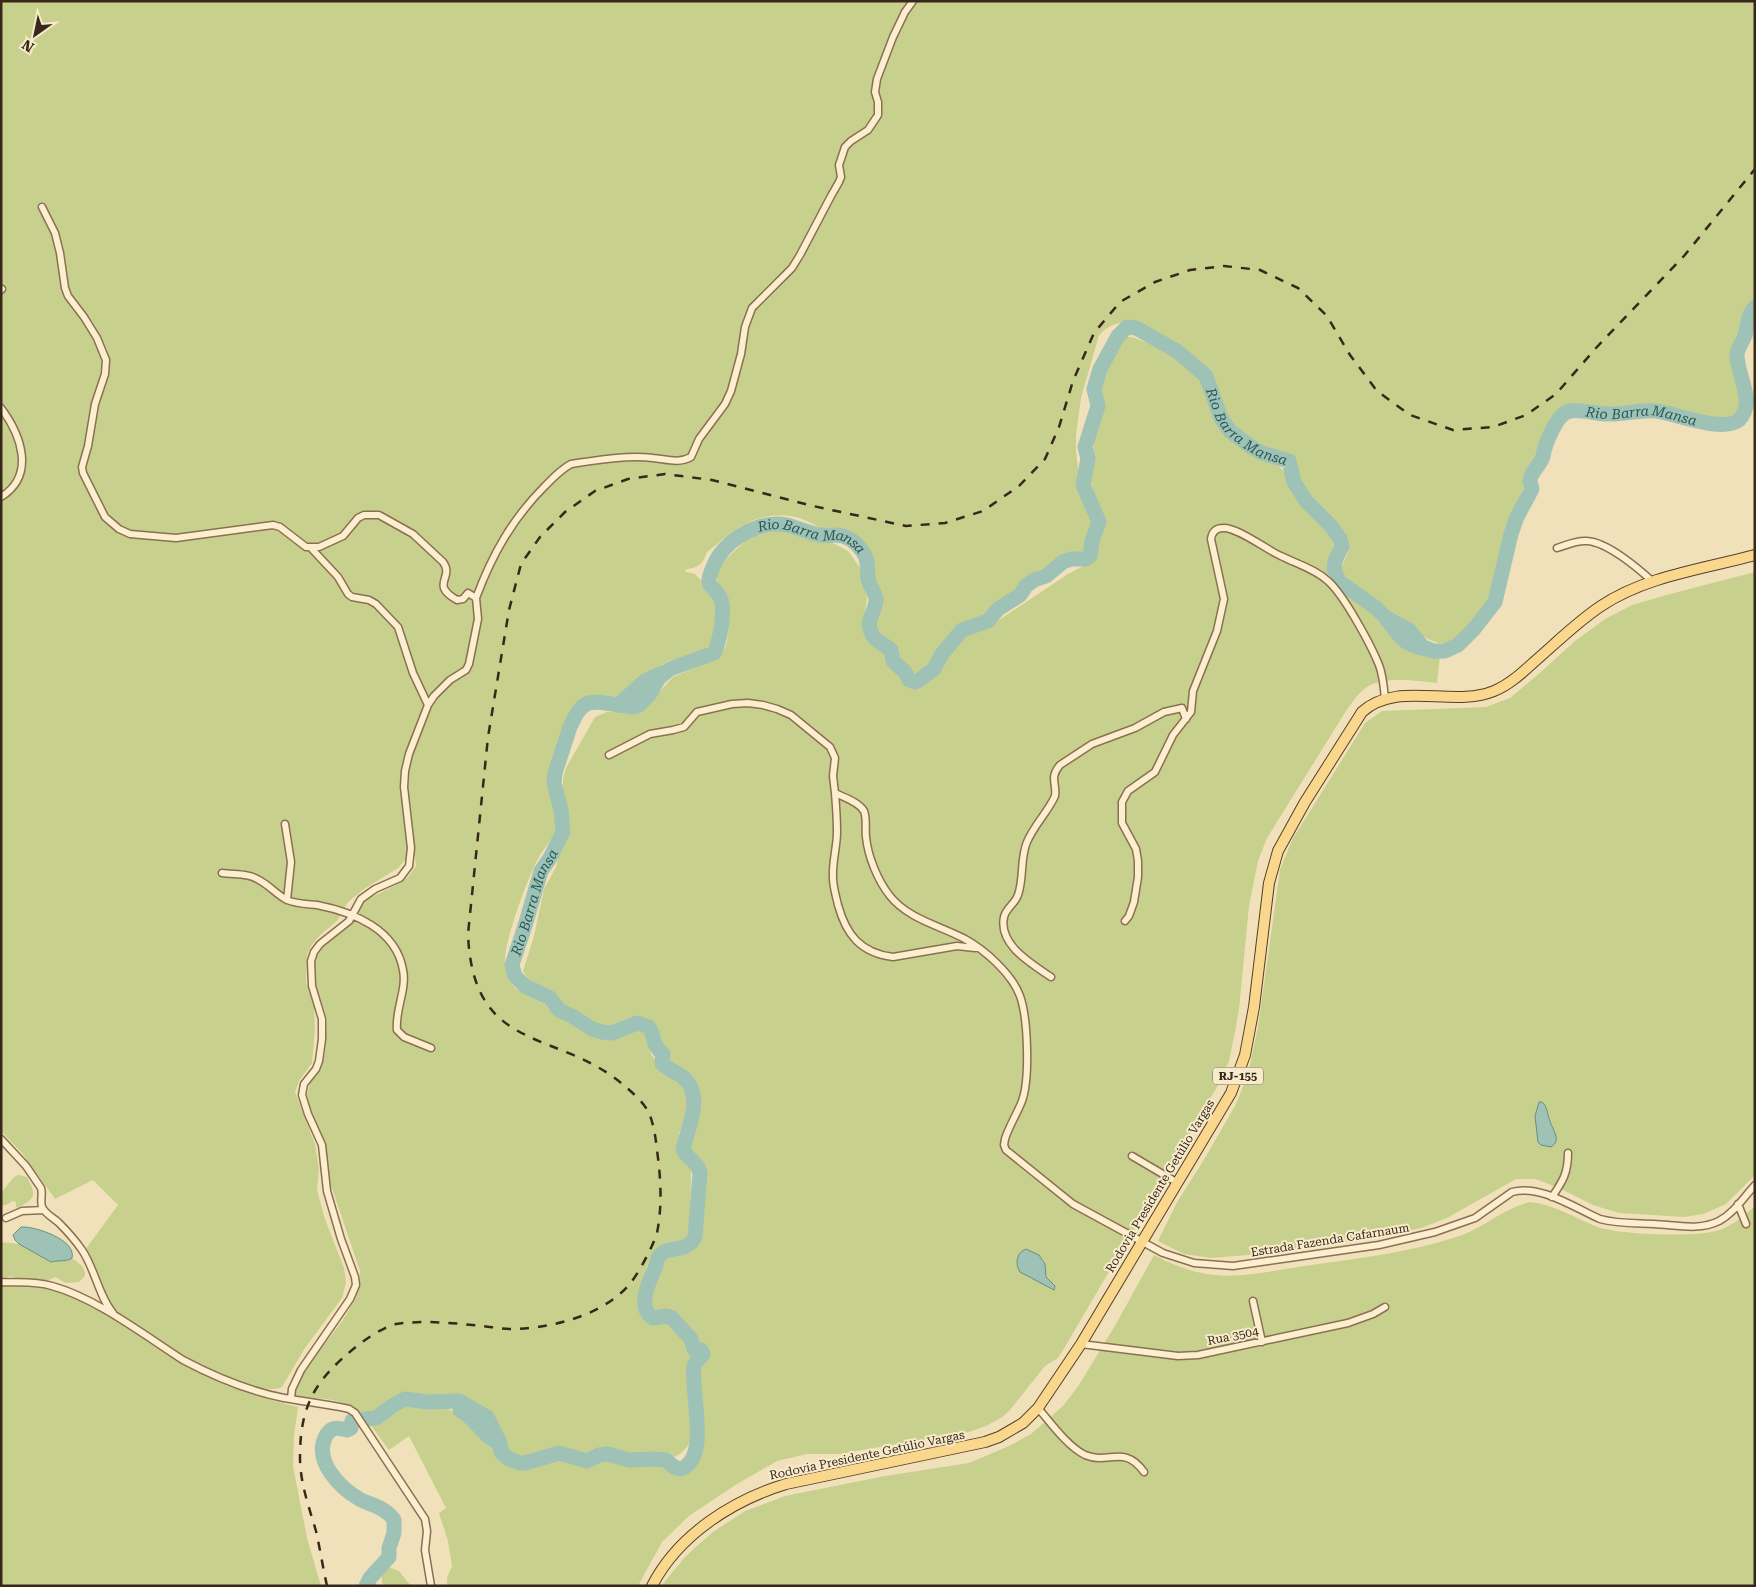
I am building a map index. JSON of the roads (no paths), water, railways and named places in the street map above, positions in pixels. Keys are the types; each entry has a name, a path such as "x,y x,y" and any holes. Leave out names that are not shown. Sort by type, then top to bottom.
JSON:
{"main road":[{"name":"Rodovia Presidente Getúlio Vargas","path":"652,1586 665,1565 692,1537 725,1511 746,1499 766,1490 810,1478 999,1438 1023,1423 1038,1408 1080,1344 1231,1093 1245,1055 1254,1007 1270,883 1278,851 1356,721 1369,706 1385,699 1401,696 1467,696 1482,695 1494,691 1519,675 1600,606 1620,594 1653,582 1755,555"}],"street":[{"path":"290,1399 292,1389 301,1370 350,1299 356,1285 327,1192 322,1145 302,1095 304,1084 316,1069 319,1061 322,1039 322,1018 312,986 311,961 314,952 320,944 345,925 361,899 375,889 400,878 409,866 411,848 405,807 405,771 409,754 428,705 434,696 466,670 469,664 478,619 476,598 487,568 508,530 534,497 564,468 572,464 638,457 678,461 691,457 699,439 725,404 731,391 741,354 745,327 752,308 782,279 796,262 840,182 839,165 844,147 868,130 878,115 877,79 893,37 912,1"},
{"path":"42,208 55,233 68,296 97,338 106,360 105,374 95,404 88,446 82,467 83,474 106,517 119,529 130,534 176,538 272,526 280,528 300,543 311,548 338,577 348,594 376,604 398,627 413,673 428,705"},
{"path":"1,408 16,432 21,448 22,462 20,474 14,487 1,497"},
{"path":"311,548 336,540 348,532 358,518 364,515 379,515 413,534 443,562 447,572 443,582 446,592 457,600 463,599 468,593 476,598"},
{"path":"1125,921 1134,902 1138,877 1138,860 1136,849 1122,823 1122,802 1128,791 1155,772 1173,735 1191,712 1193,691 1217,631 1224,599 1211,539 1212,533 1218,529 1225,528 1235,531 1280,556 1316,572 1328,581 1340,595 1366,638 1380,667 1385,699"},
{"path":"1557,548 1588,540 1607,548 1635,565 1653,582"},
{"path":"609,755 650,734 684,727 697,712 732,704 748,703 763,705 777,708 791,715 830,747 835,758 833,776 837,831 833,884 844,924 853,938 876,953 893,957 964,945 982,950"},
{"path":"1051,977 1028,961 1013,947 1006,938 1003,924 1007,909 1018,897 1027,842 1055,796 1054,782 1056,770 1060,765 1092,744 1136,728 1164,712 1182,708 1186,719"},
{"name":"Estrada Fazenda Cafarnaum","path":"835,793 858,805 864,811 868,850 890,896 902,908 913,915 966,940 982,950 1008,976 1020,996 1026,1038 1026,1088 1004,1139 1006,1150 1074,1204 1163,1253 1194,1263 1233,1266 1379,1245 1420,1236 1475,1218 1512,1192 1519,1190 1538,1191 1610,1222 1672,1224 1688,1227 1712,1224 1730,1213 1755,1185"},
{"path":"284,824 291,862 288,900"},
{"path":"222,873 252,876 288,900 318,906 372,924 388,939 403,968 404,982 397,1016 397,1030 404,1037 431,1048"},
{"path":"1,1139 26,1166 42,1191 41,1202 44,1210 59,1223 83,1251 108,1308 117,1318"},
{"path":"1552,1197 1564,1180 1568,1164 1568,1153"},
{"path":"1132,1156 1178,1183"},
{"path":"1738,1204 1746,1224"},
{"path":"6,1218 22,1211 44,1210"},
{"path":"1,1282 51,1286 87,1300 200,1368 244,1386 290,1399 344,1408 355,1413 425,1519 427,1531 425,1550 431,1586"},
{"path":"1253,1301 1262,1342"},
{"name":"Rua 3504","path":"1080,1344 1178,1356 1198,1355 1361,1319 1385,1307"},
{"path":"1038,1408 1072,1446 1084,1455 1101,1458 1124,1456 1135,1462 1144,1472"}],"water":[{"path":"1539,1102 1542,1102 1545,1106 1556,1135 1556,1141 1551,1147 1541,1145 1538,1142 1535,1116"},
{"path":"21,1227 36,1229 54,1235 68,1245 72,1251 72,1258 51,1262 19,1244 13,1235"},
{"path":"1026,1249 1039,1255 1045,1264 1046,1277 1055,1286 1054,1290 1020,1272 1017,1266 1017,1259 1020,1253"}],"waterway":[{"name":"Rio Barra Mansa","path":"366,1586 370,1578 389,1557 389,1548 394,1533 394,1520 383,1510 353,1495 337,1481 325,1463 323,1444 331,1430 338,1428 347,1430 351,1428 352,1421 376,1418 405,1399 428,1402 459,1401 487,1417 500,1443 501,1452 509,1459 520,1463 559,1453 587,1461 599,1455 608,1454 629,1460 666,1460 674,1467 681,1469 690,1462 695,1452 697,1423 694,1366 703,1354 701,1350 694,1349 691,1339 672,1318 667,1316 653,1318 645,1308 645,1294 660,1255 669,1250 687,1245 695,1237 700,1173 697,1166 683,1149 691,1122 694,1103 690,1085 684,1078 662,1063 663,1054 655,1044 649,1027 637,1023 612,1033 592,1029 559,1010 550,998 525,986 515,976 512,965 541,871 563,832 561,810 554,783 555,773 570,727 577,713 588,703 598,702 634,707 639,705 649,695 659,678 670,669 714,653 720,633 722,602 709,580 718,557 731,542 757,527 777,524 787,525 820,535 844,536 851,540 865,555 869,581 876,599 869,625 870,630 877,640 891,650 893,661 905,672 909,680 915,682 919,680 934,669 942,654 962,630 988,621 998,609 1020,595 1026,586 1034,580 1046,576 1063,562 1071,559 1085,559 1090,556 1092,541 1099,522 1083,485 1088,458 1085,447 1098,406 1094,389 1100,369 1118,336 1127,327 1136,328 1177,351 1206,376 1221,418 1230,431 1262,453 1289,461 1294,482 1306,501 1332,527 1340,539 1342,546 1335,561 1334,570 1340,582 1376,608 1385,617 1409,630 1422,646 1433,651 1445,651 1458,645 1474,629 1495,602 1511,534 1517,517 1532,489 1531,475 1542,459 1549,437 1561,417 1570,411 1603,414 1657,411 1711,424 1732,423 1739,420 1744,413 1746,398 1737,353 1755,307"},
{"name":"Rio Barra Mansa","path":"1387,620 1406,642 1425,649"},
{"name":"Rio Barra Mansa","path":"618,705 645,681 662,673"},
{"name":"Rio Barra Mansa","path":"460,1410 471,1418 488,1436 500,1444"}],"railway":[{"path":"327,1586 316,1531 303,1486 300,1457 303,1422 307,1407 313,1394 331,1370 365,1340 381,1330 396,1324 439,1322 512,1329 556,1324 584,1315 610,1302 625,1289 650,1250 659,1224 660,1176 657,1146 647,1109 626,1087 600,1068 523,1034 502,1020 485,1001 473,973 468,934 488,737 509,610 521,564 540,537 565,512 595,491 628,479 665,474 712,480 813,506 906,526 945,523 983,511 1019,486 1045,459 1059,427 1073,381 1094,333 1120,302 1155,282 1190,270 1224,266 1260,270 1298,288 1327,316 1350,355 1377,391 1410,415 1453,430 1493,427 1526,415 1556,394 1596,348 1684,256 1755,169"}]}
